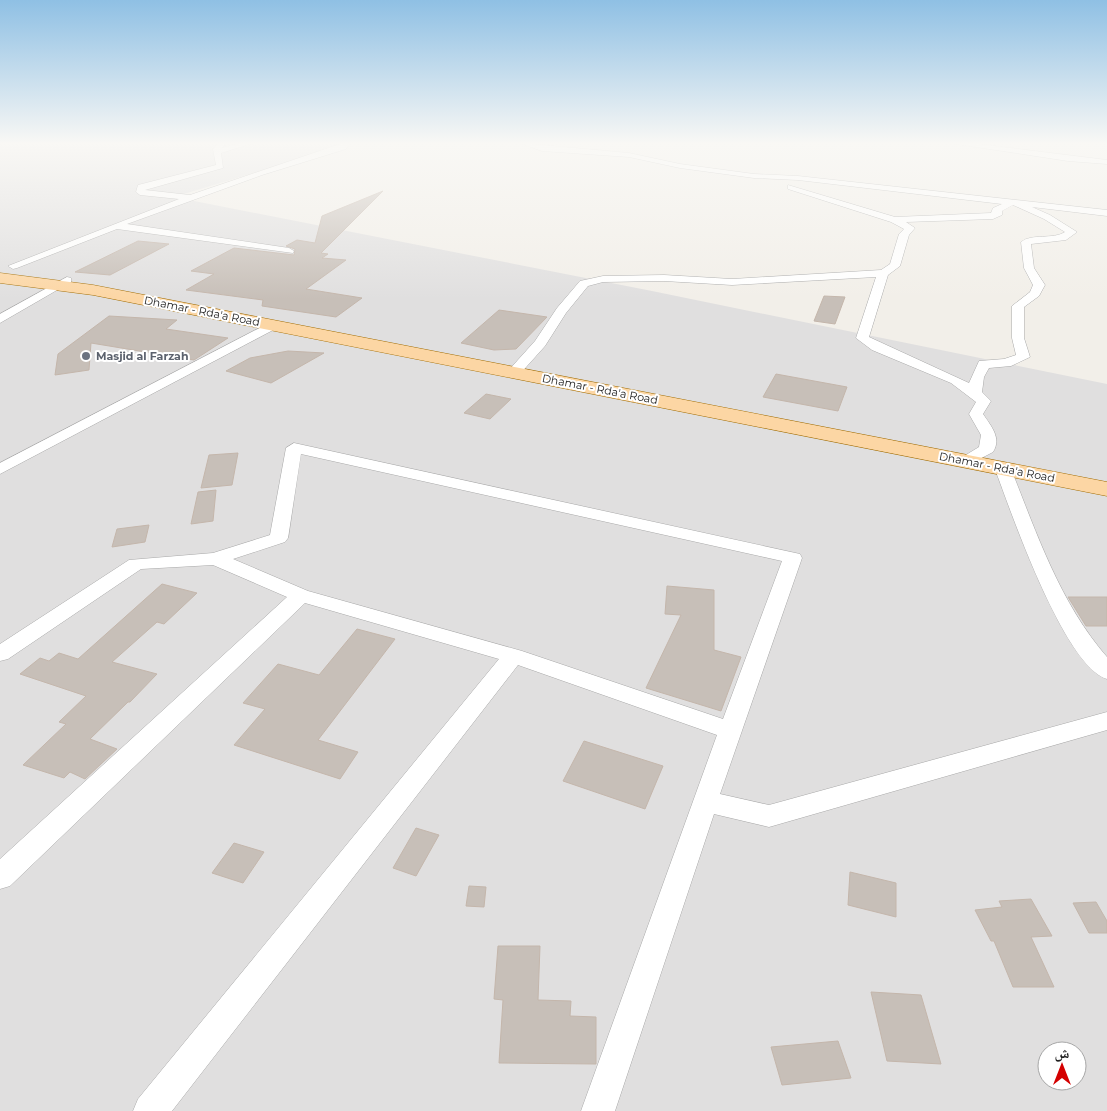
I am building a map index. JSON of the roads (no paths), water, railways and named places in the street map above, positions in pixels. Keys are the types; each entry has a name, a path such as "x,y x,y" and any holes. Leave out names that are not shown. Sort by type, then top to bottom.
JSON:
{"main road":[{"path":"7,265 49,273 61,283"},
{"path":"0,278 61,283"},
{"name":"Dhamar - Rda'a Road","path":"61,283 1107,489"}],"street":[{"path":"166,195 194,198"},
{"path":"7,265 202,195"},
{"path":"514,372 540,343 560,312 584,283 603,279 664,278 732,282 883,273 895,266 904,234 910,228 894,220 818,195"},
{"path":"940,195 1107,213"},
{"path":"894,220 993,216 999,213 996,210 1013,202 1047,217 1072,232 1063,238 1026,242 1029,268 1039,285 1035,294 1018,306 1018,338 1023,357 1006,363 984,364 977,377 976,393"},
{"path":"115,226 290,251"},
{"path":"883,273 874,295 862,338 881,350 929,366 968,386 984,401 976,414 989,435 987,449 964,461"},
{"path":"0,319 61,283"},
{"path":"0,469 273,325"},
{"path":"0,654 136,564 216,559 279,538 294,448 793,558 729,730 598,1111"},
{"path":"1003,469 1042,569 1077,636 1107,671"},
{"path":"216,559 301,594 514,656 729,730"},
{"path":"0,877 301,594"},
{"path":"150,1111 514,656"},
{"path":"705,801 769,816 1107,721"}],"place":[{"name":"Masjid al Farzah","path":"86,356"}]}
